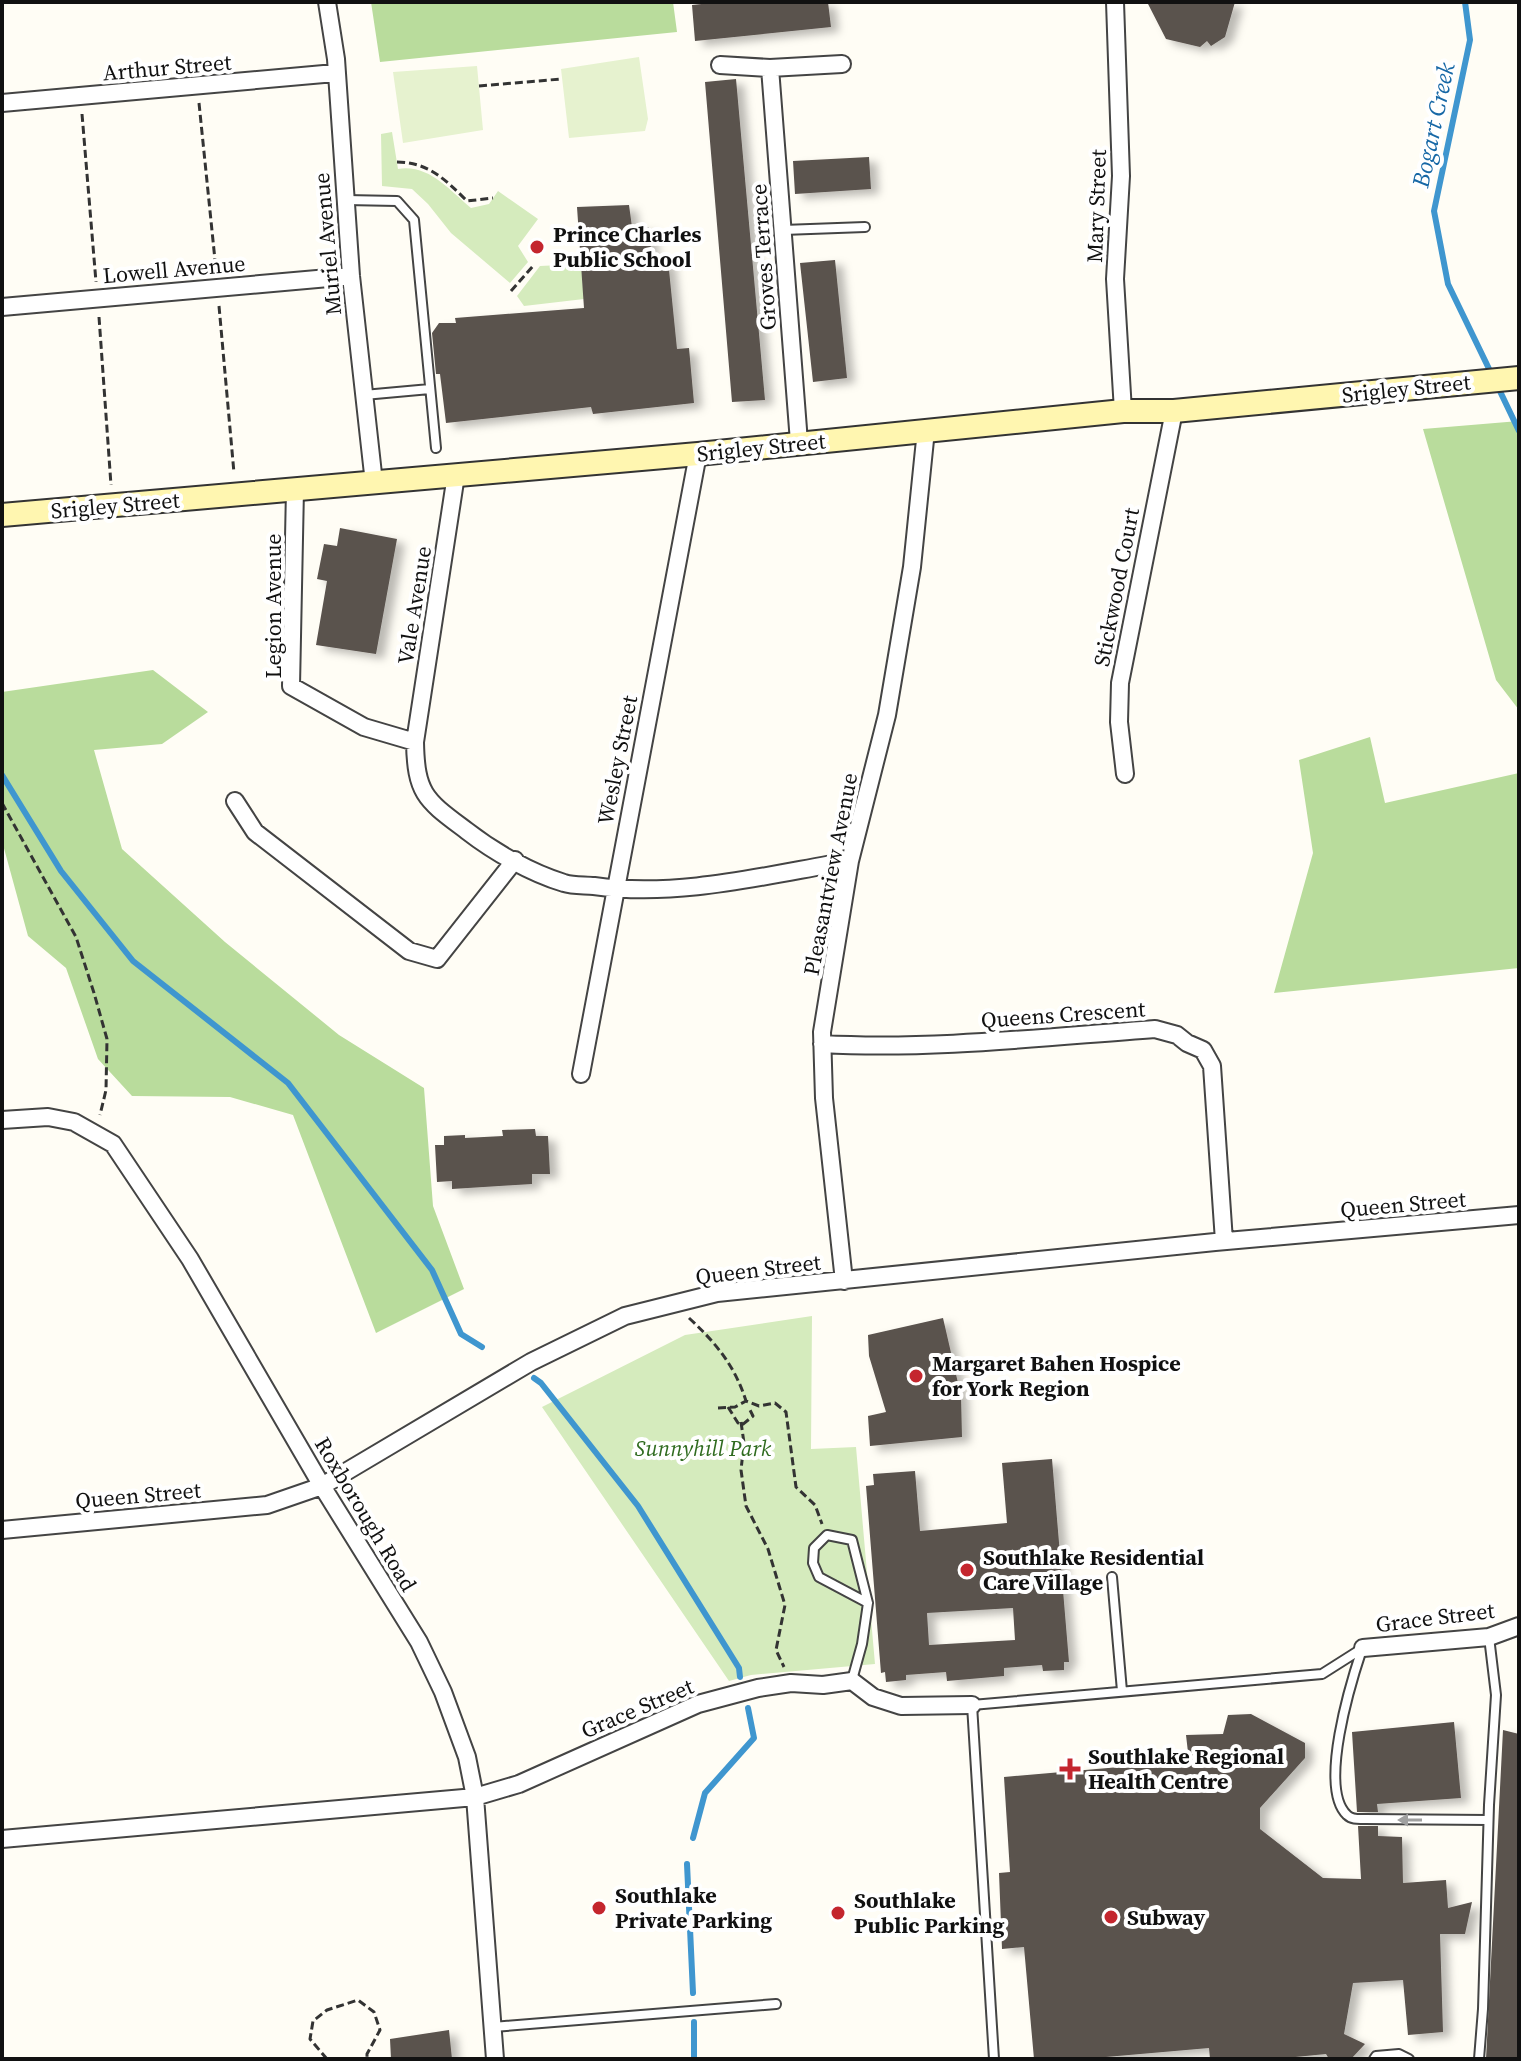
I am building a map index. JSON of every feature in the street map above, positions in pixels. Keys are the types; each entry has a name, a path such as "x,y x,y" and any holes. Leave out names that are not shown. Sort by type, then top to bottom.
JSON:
{"street":[{"name":"Muriel Avenue","path":"327,2 336,59 351,276 374,483"},
{"name":"Mary Street","path":"1115,2 1121,176 1115,279 1123,411"},
{"path":"720,65 770,68 842,64"},
{"name":"Groves Terrace","path":"770,68 799,442"},
{"name":"Arthur Street","path":"2,103 335,73"},
{"name":"Lowell Avenue","path":"2,307 351,276"},
{"name":"Srigley Street","path":"2,515 698,454 1123,411 1174,411 1519,378"},
{"name":"Stickwood Court","path":"1125,774 1119,722 1120,683 1174,411"},
{"name":"Pleasantview Avenue","path":"844,1281 824,1098 822,1044 850,861 887,715 912,567 926,430"},
{"name":"Wesley Street","path":"581,1074 698,454"},
{"name":"Vale Avenue","path":"456,475 415,742 416,775 437,809 478,840 566,884 615,889 695,887 850,861"},
{"name":"Legion Avenue","path":"295,489 291,686 364,727 415,742"},
{"path":"235,801 255,832 409,951 437,959 515,860"},
{"name":"Queens Crescent","path":"822,1044 872,1047 1155,1029 1177,1035 1203,1050 1212,1066 1224,1241"},
{"name":"Roxborough Road","path":"2,1120 48,1117 74,1122 113,1144 190,1259 322,1486 419,1642 443,1692 467,1757 475,1797 495,2059"},
{"name":"Queen Street","path":"2,1530 267,1505 322,1486 531,1362 625,1316 717,1293 1224,1241 1519,1215"},
{"name":"Grace Street","path":"1363,1648 1489,1637 1519,1626"},
{"name":"Grace Street","path":"2,1839 475,1797 519,1784 698,1704 791,1683 823,1685 852,1681 873,1697 901,1706 972,1705"}],"lane":[{"path":"345,200 397,201 414,220 436,448"},
{"path":"783,230 865,227"},
{"path":"364,395 430,389"},
{"path":"852,1681 868,1603 852,1540 827,1535 814,1548 813,1563 819,1577 868,1603"},
{"path":"1112,1577 1122,1691"},
{"path":"1479,2059 1496,1695 1489,1637"},
{"path":"1363,1648 1337,1740 1337,1802 1353,1818 1488,1820"},
{"name":"Grace Street","path":"972,1705 1322,1674 1363,1648"},
{"path":"972,1705 994,2059"},
{"path":"492,2027 776,2004"},
{"path":"1374,2059 1376,2056 1399,2054 1409,2059"}],"path":[{"path":"479,86 561,79"},
{"path":"397,162 411,162 432,169 467,201 493,198"},
{"path":"511,291 533,266"},
{"path":"2,803 76,937 107,1039 106,1090 95,1133"},
{"path":"674,1303 724,1354 738,1375 746,1401 752,1405 775,1403 786,1412 796,1487 815,1505 827,1535"},
{"path":"718,1408 742,1405 746,1401"},
{"path":"741,1424 753,1416 748,1412 752,1405"},
{"path":"728,1407 741,1424 744,1443 741,1470 746,1506 768,1549 785,1605 776,1650 791,1683"},
{"path":"327,2059 310,2039 313,2021 327,2010 358,2000 374,2012 380,2030 367,2059"}],"green space":[{"path":"371,2 673,2 677,32 380,62"},
{"path":"639,57 648,119 645,131 569,138 561,69"},
{"path":"477,66 483,130 403,143 393,72"},
{"path":"392,132 398,169 429,174 471,208 489,204 498,191 538,219 518,246 528,262 510,283 451,233 412,189 382,186 381,134"},
{"path":"581,264 584,299 524,306 517,296 540,266"},
{"path":"1519,421 1519,710 1496,680 1423,429"},
{"path":"153,670 208,712 162,744 94,750 122,849 225,942 339,1035 424,1088 433,1206 464,1289 376,1333 293,1115 230,1097 132,1096 98,1059 66,968 28,936 2,841 2,692"},
{"path":"1370,737 1385,803 1519,773 1519,968 1274,993 1313,853 1299,760"},
{"name":"Sunnyhill Park","path":"812,1316 811,1449 856,1447 875,1664 751,1675 729,1681 542,1407 685,1335"}],"building":[{"path":"828,2 831,27 695,41 692,5"},
{"path":"1147,2 1235,2 1225,37 1211,46 1207,41 1200,47 1166,39"},
{"path":"736,79 765,400 732,402 705,82"},
{"path":"869,157 871,189 795,194 793,161"},
{"path":"629,205 632,227 649,227 652,261 668,260 677,349 689,348 694,403 593,414 591,407 446,423 432,333 439,323 456,323 455,318 584,308 577,207"},
{"path":"835,260 847,378 813,382 800,263"},
{"path":"340,528 397,539 376,654 316,645 327,581 317,579 324,544 337,546"},
{"path":"535,1129 536,1136 548,1136 550,1174 532,1174 532,1184 452,1189 452,1181 437,1182 435,1145 444,1145 444,1136 503,1136 502,1130"},
{"name":"Margaret Bahen Hospice for York Region","path":"943,1318 961,1396 962,1437 870,1446 868,1416 886,1412 869,1356 868,1335"},
{"name":"Southlake Residential Care Village","path":"1052,1459 1069,1662 1064,1662 1064,1670 1043,1671 1042,1665 1004,1668 1004,1676 947,1681 946,1672 906,1675 906,1680 886,1682 885,1672 881,1673 866,1486 874,1485 873,1474 915,1471 920,1531 1007,1523 1002,1463","holes":["1013,1608 1015,1640 929,1645 927,1613"]},
{"name":"Southlake Regional Health Centre","path":"1251,1714 1305,1743 1305,1758 1260,1808 1260,1829 1323,1878 1361,1879 1358,1826 1378,1826 1378,1836 1402,1837 1403,1883 1446,1880 1448,1908 1472,1902 1465,1934 1440,1934 1443,2032 1408,2035 1403,1980 1353,1983 1344,2034 1365,2044 1351,2059 1329,2059 1326,2054 1275,2059 1210,2059 1209,2048 1083,2059 1034,2059 1024,1947 1002,1949 999,1873 1010,1872 1004,1777 1189,1761 1186,1735 1223,1734 1228,1715"},
{"path":"1454,1722 1461,1798 1377,1804 1378,1812 1357,1812 1352,1732"},
{"path":"1503,1730 1519,1734 1519,2059 1486,2059"},
{"path":"449,2030 452,2059 391,2059 390,2039"}],"waterway":[{"name":"Bogart Creek","path":"1465,2 1470,40 1434,211 1448,284 1492,375"},
{"name":"Bogart Creek","path":"1497,385 1519,431"},
{"path":"2,775 61,871 133,961 288,1083 432,1270 461,1334 482,1347"},
{"path":"534,1378 638,1506 739,1668 740,1677"},
{"path":"693,1838 705,1793 754,1738 748,1708"},
{"path":"687,1864 693,1993"},
{"path":"694,2022 694,2059"}],"place":[{"name":"Prince Charles Public School","path":"537,247"},
{"name":"Margaret Bahen Hospice for York Region","path":"916,1376"},
{"name":"Southlake Residential Care Village","path":"967,1570"},
{"name":"Southlake Regional Health Centre","path":"1070,1769"},
{"name":"Southlake Private Parking","path":"599,1908"},
{"name":"Southlake Public Parking","path":"838,1913"},
{"name":"Subway","path":"1111,1917"}]}
